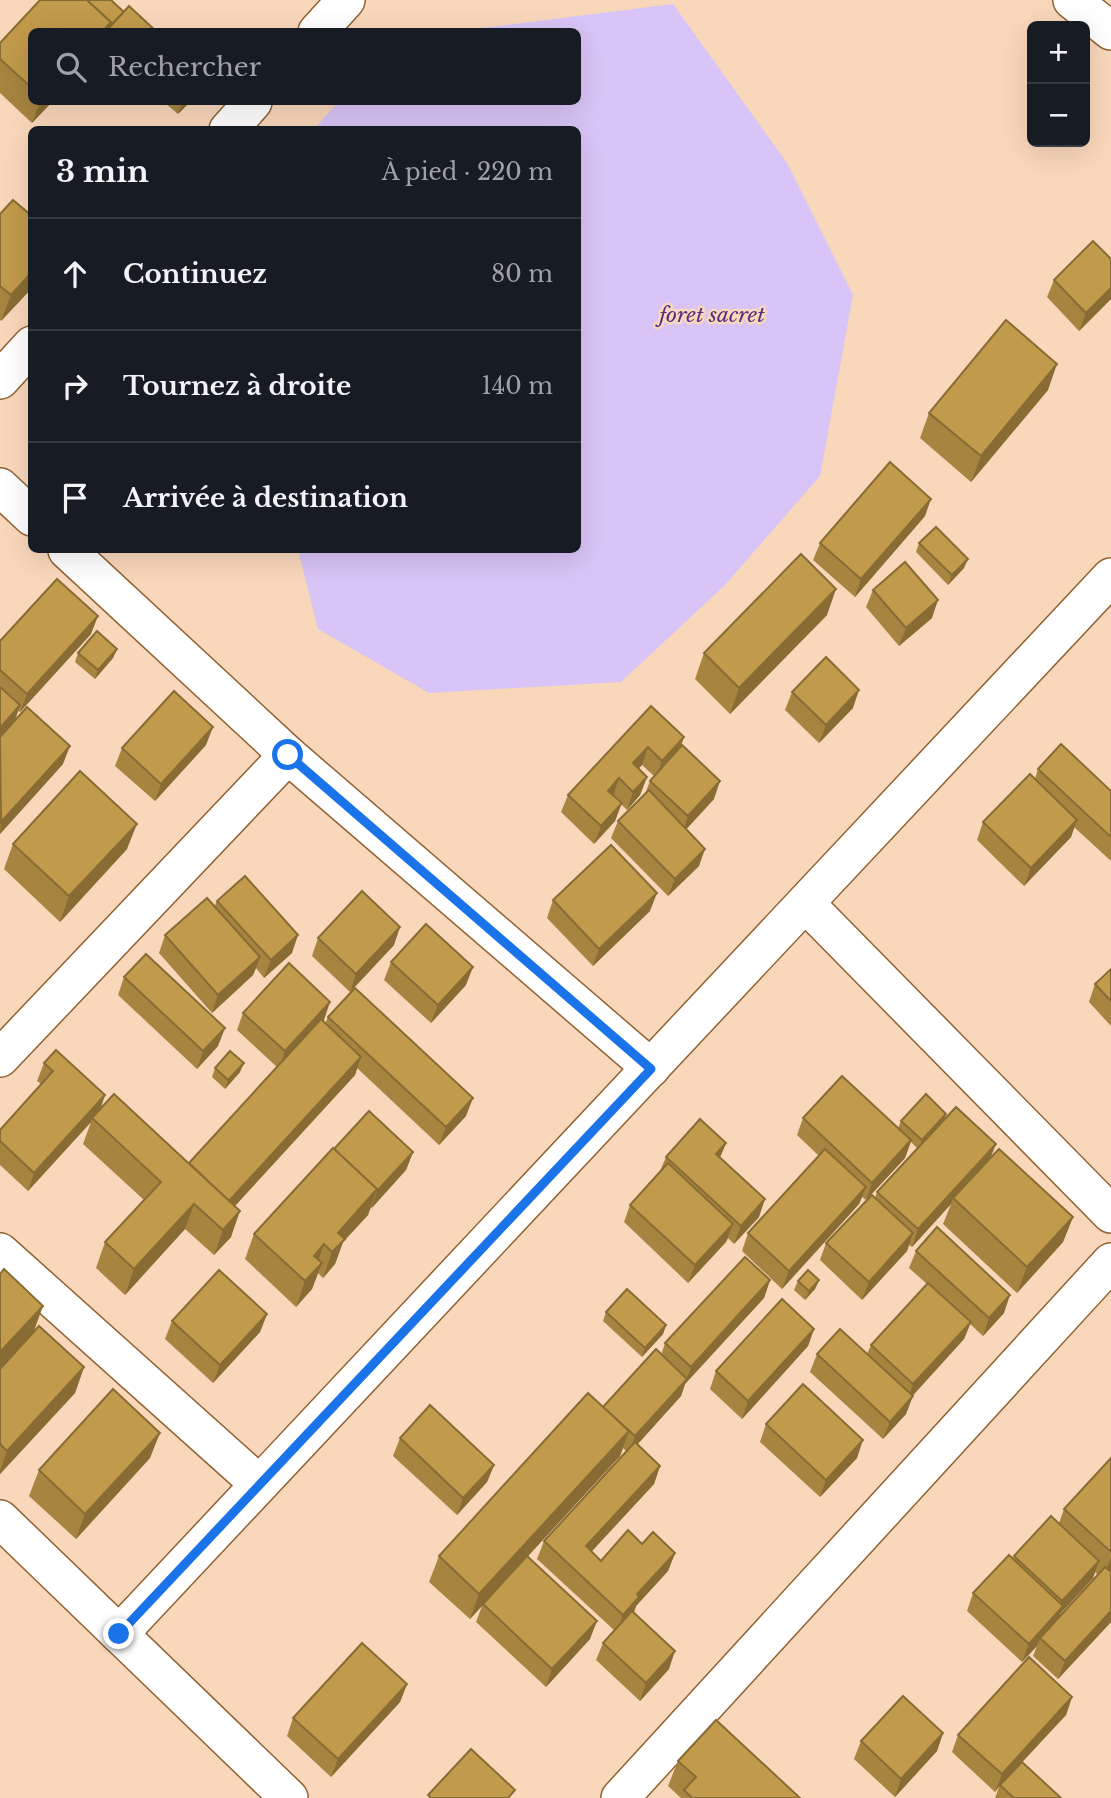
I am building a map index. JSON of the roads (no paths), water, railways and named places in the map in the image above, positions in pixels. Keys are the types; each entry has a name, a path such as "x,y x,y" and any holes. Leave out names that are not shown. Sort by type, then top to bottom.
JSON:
{"street":[{"path":"321,28 346,0"},
{"path":"1072,0 1111,31"},
{"path":"232,126 250,105"},
{"path":"0,380 28,349"},
{"path":"0,488 28,513"},
{"path":"70,553 288,755 651,1069"},
{"path":"119,1634 806,904 1107,591"},
{"path":"0,1058 288,755"},
{"path":"806,904 1111,1214"},
{"path":"0,1252 260,1484"},
{"path":"620,1798 1111,1262"},
{"path":"0,1519 289,1798"}],"park label":[{"name":"foret sacret","path":"712,315"}]}
